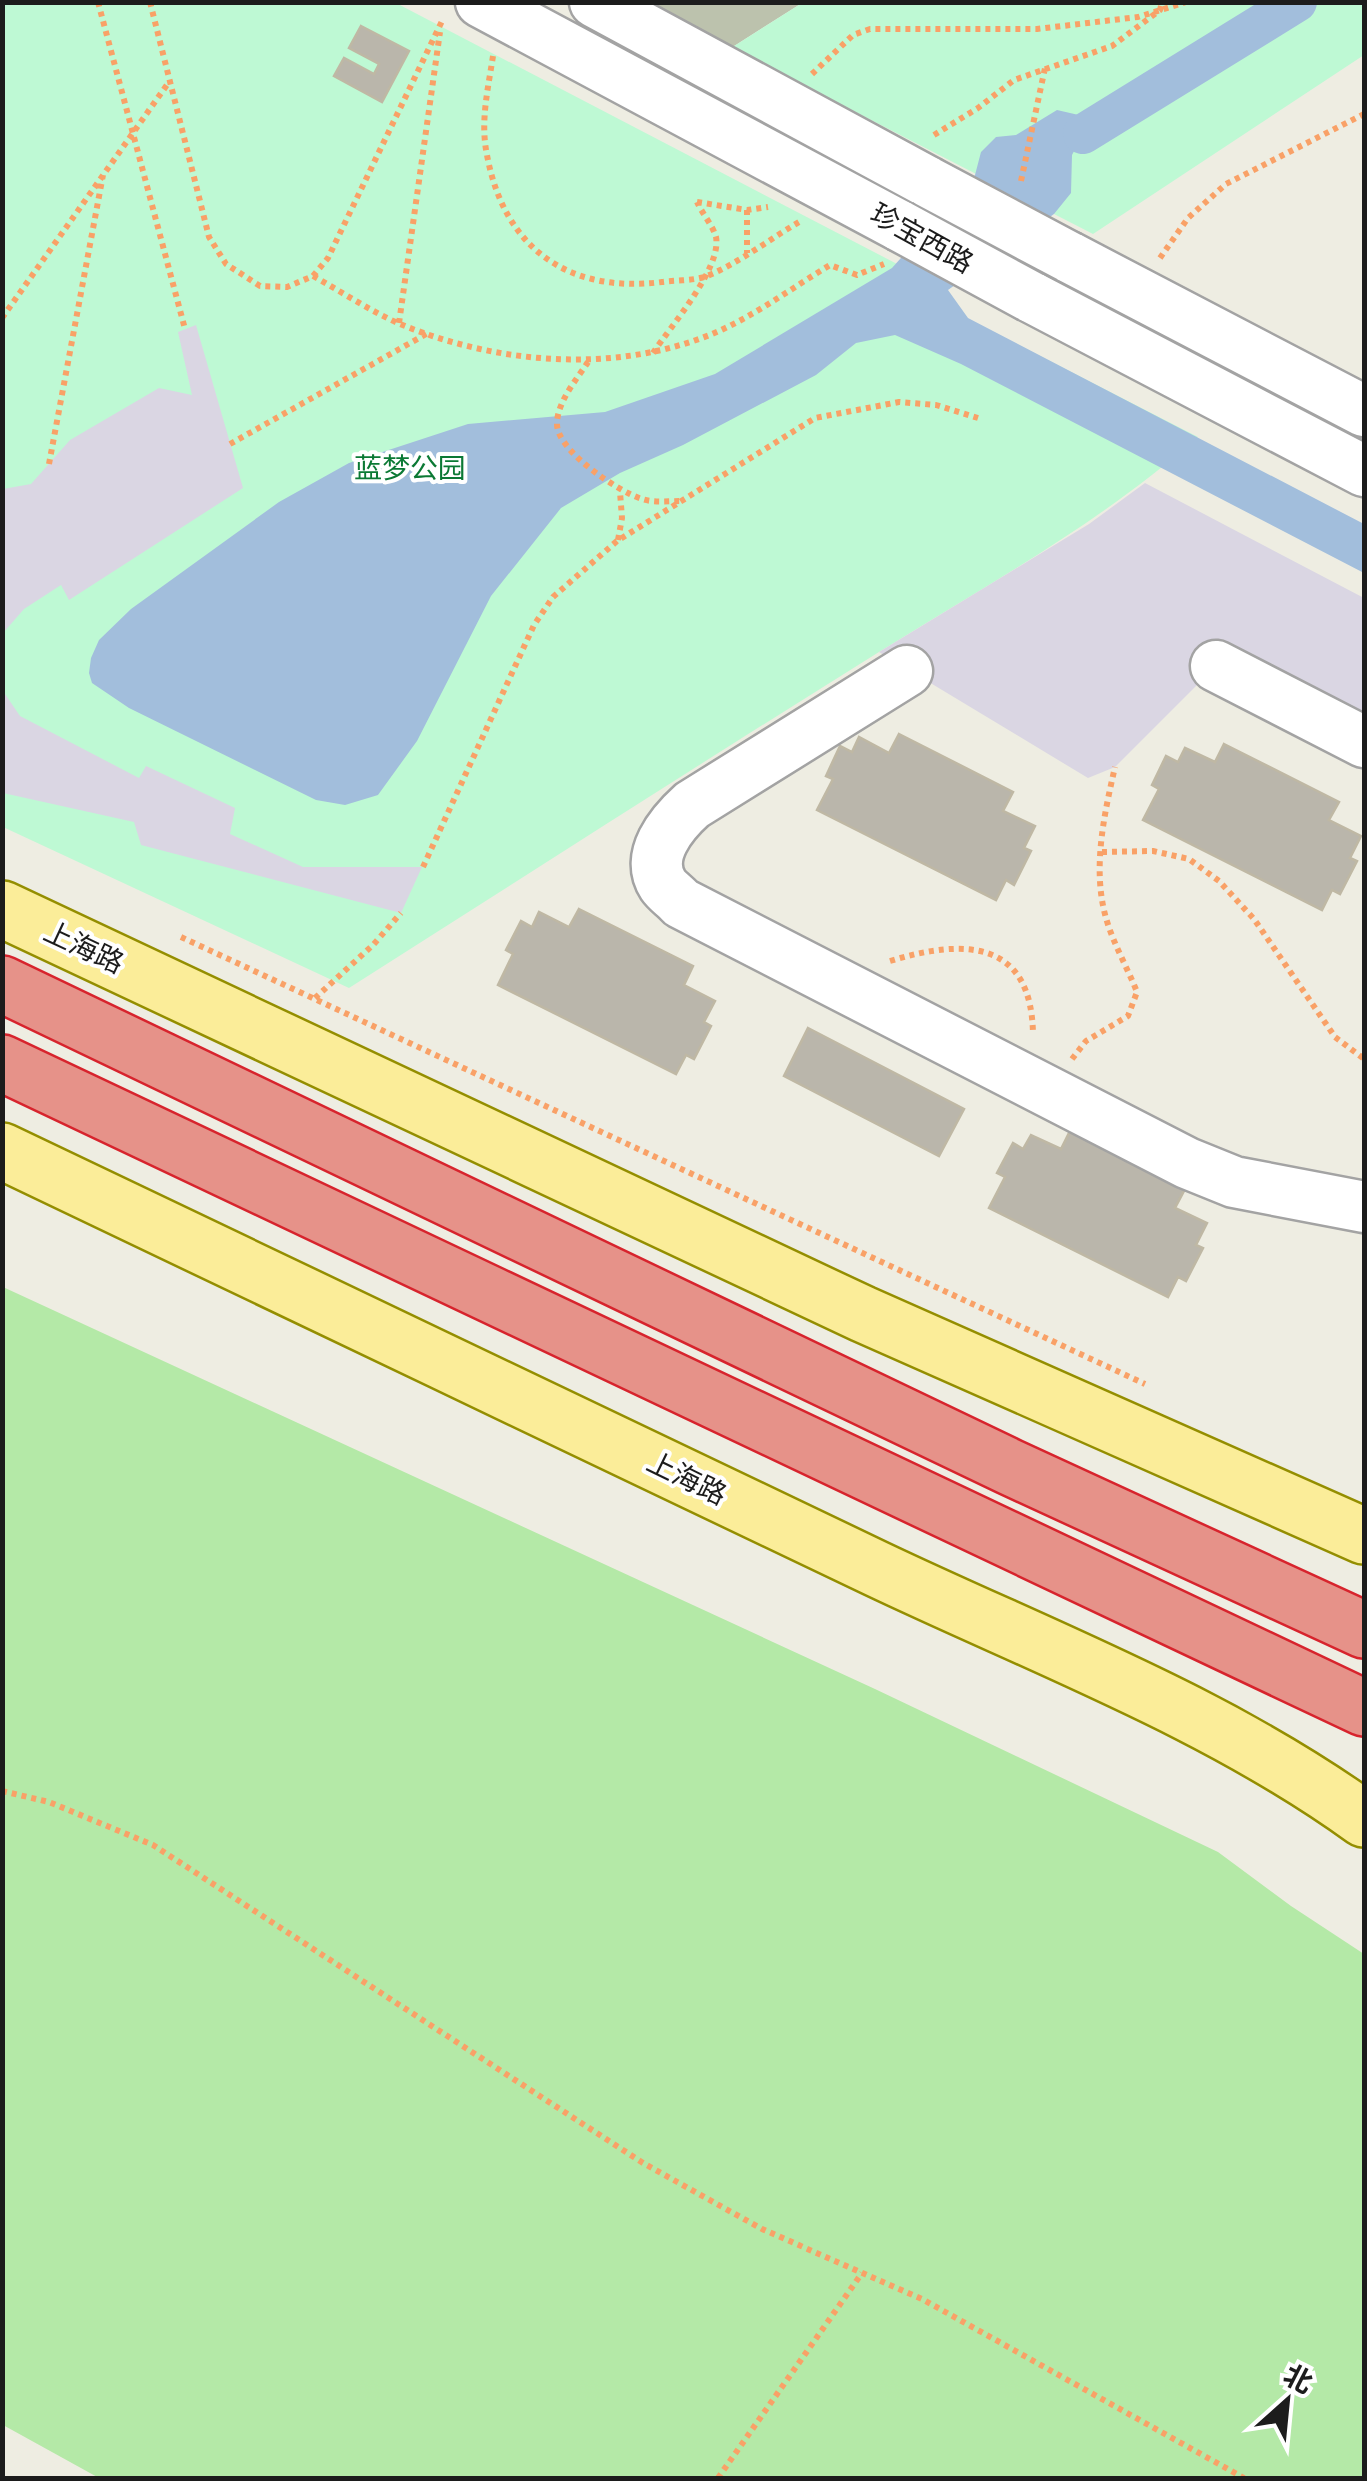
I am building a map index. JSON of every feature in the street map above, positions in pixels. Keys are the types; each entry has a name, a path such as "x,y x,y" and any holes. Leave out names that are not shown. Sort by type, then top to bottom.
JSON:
{"highway":[{"path":"2,984 1010,1468 1364,1630"},
{"path":"2,1062 1364,1708"},
{"path":"1274,1588 1364,1619"},
{"path":"1270,1664 1364,1738"}],"main road":[{"name":"上海路","path":"2,909 864,1314 1364,1536"},
{"name":"上海路","path":"2,1152 954,1606 1179,1709 1318,1786 1364,1819"}],"street":[{"name":"珍宝西路","path":"595,2 908,172 1364,411"},
{"name":"珍宝西路","path":"471,5 843,195 898,238 1031,297 1364,471"},
{"path":"1216,666 1364,742"},
{"path":"906,670 692,805 668,826 658,856 661,883 682,903 1187,1164 1234,1182 1364,1206"}],"path":[{"path":"98,2 185,329"},
{"path":"150,2 209,238 226,264 260,286 287,287 313,276 328,258 471,5"},
{"path":"784,104 833,52 853,35 870,29 1037,29 1138,16 1161,6 1186,2"},
{"path":"471,5 486,154 497,194 516,231 534,250 587,280 629,286 705,276 843,195"},
{"path":"398,323 438,37 471,5"},
{"path":"908,172 1014,80 1112,46 1161,6"},
{"path":"1035,116 1045,68"},
{"path":"2,318 170,81"},
{"path":"1154,268 1188,218 1226,184 1364,114"},
{"path":"49,464 103,175"},
{"path":"652,354 715,256 716,236 697,202"},
{"path":"747,210 747,253"},
{"path":"313,276 398,323 466,346 589,360 652,354 714,333 830,266 857,276 884,264 898,238"},
{"path":"230,444 428,333"},
{"path":"589,360 566,396 557,424 561,438 574,454 620,492 647,501 681,501"},
{"path":"422,866 534,626 554,596 618,540 815,418 898,402 936,405 978,418"},
{"path":"618,540 622,518 620,492"},
{"path":"1039,1087 1086,1041 1128,1016 1137,992 1105,916 1102,826 1115,767"},
{"path":"1102,852 1153,851 1190,859 1219,882 1254,919 1334,1037 1364,1059"},
{"path":"315,998 373,945 401,913"},
{"path":"176,935 1160,1391"},
{"path":"831,980 906,956 960,950 998,955 1019,974 1032,1007 1039,1087"},
{"path":"2,1792 49,1802 153,1846 643,2162 762,2228 922,2299 1244,2478"},
{"path":"718,2478 862,2273"}],"shaded area":[{"path":"648,3 802,3 731,48"},
{"path":"196,325 243,488 69,600 61,585 24,609 3,633 3,489 31,484 70,440 159,388 192,395 178,332"},
{"path":"1145,483 1364,598 1364,742 1216,666 1115,767 1088,778 879,652 1089,524"},
{"path":"2,681 5,694 20,716 139,778 146,766 235,808 230,834 303,867 422,867 401,913 141,845 134,822 3,793"}],"green space":[{"name":"蓝梦公园","path":"3,3 396,3 947,290 968,319 1198,437 1122,498 1043,551 349,988 3,827"},
{"path":"802,3 1364,3 1364,55 1093,234 731,48"},
{"path":"3,1287 875,1689 1218,1852 1364,1954 1364,2478 99,2478 3,2425"}],"water":[{"path":"1057,110 1083,116 1083,134 1072,155 1071,193 1054,214 948,290 968,318 1364,524 1364,573 961,364 895,335 856,343 816,375 683,445 620,473 561,508 491,596 417,741 378,795 345,805 316,800 129,708 92,683 91,658 99,640 131,609 279,502 349,463 468,424 605,412 715,374 892,268 975,175 981,152 996,137 1016,135"}],"building":[{"path":"361,26 409,51 382,102 334,76 344,58 374,74 379,64 349,48"},
{"path":"899,734 1013,792 1003,811 1035,826 1024,848 1031,851 1014,885 1006,880 996,900 817,810 833,779 826,776 840,746 852,752 859,737 889,753"},
{"path":"1224,744 1339,802 1329,820 1361,836 1350,858 1357,861 1340,894 1332,890 1322,910 1143,820 1159,789 1152,785 1166,756 1178,762 1185,748 1215,762"},
{"path":"579,909 693,966 684,985 715,1001 704,1022 711,1026 694,1059 686,1055 676,1074 498,985 513,954 506,950 521,921 532,927 539,912 569,927"},
{"path":"808,1028 964,1109 939,1156 784,1076"},
{"path":"1070,1131 1185,1189 1175,1208 1207,1223 1196,1245 1203,1248 1186,1281 1178,1277 1168,1297 989,1208 1005,1177 997,1173 1013,1143 1023,1149 1031,1135 1061,1149"}],"waterway":[{"path":"1083,134 1297,2"}]}
